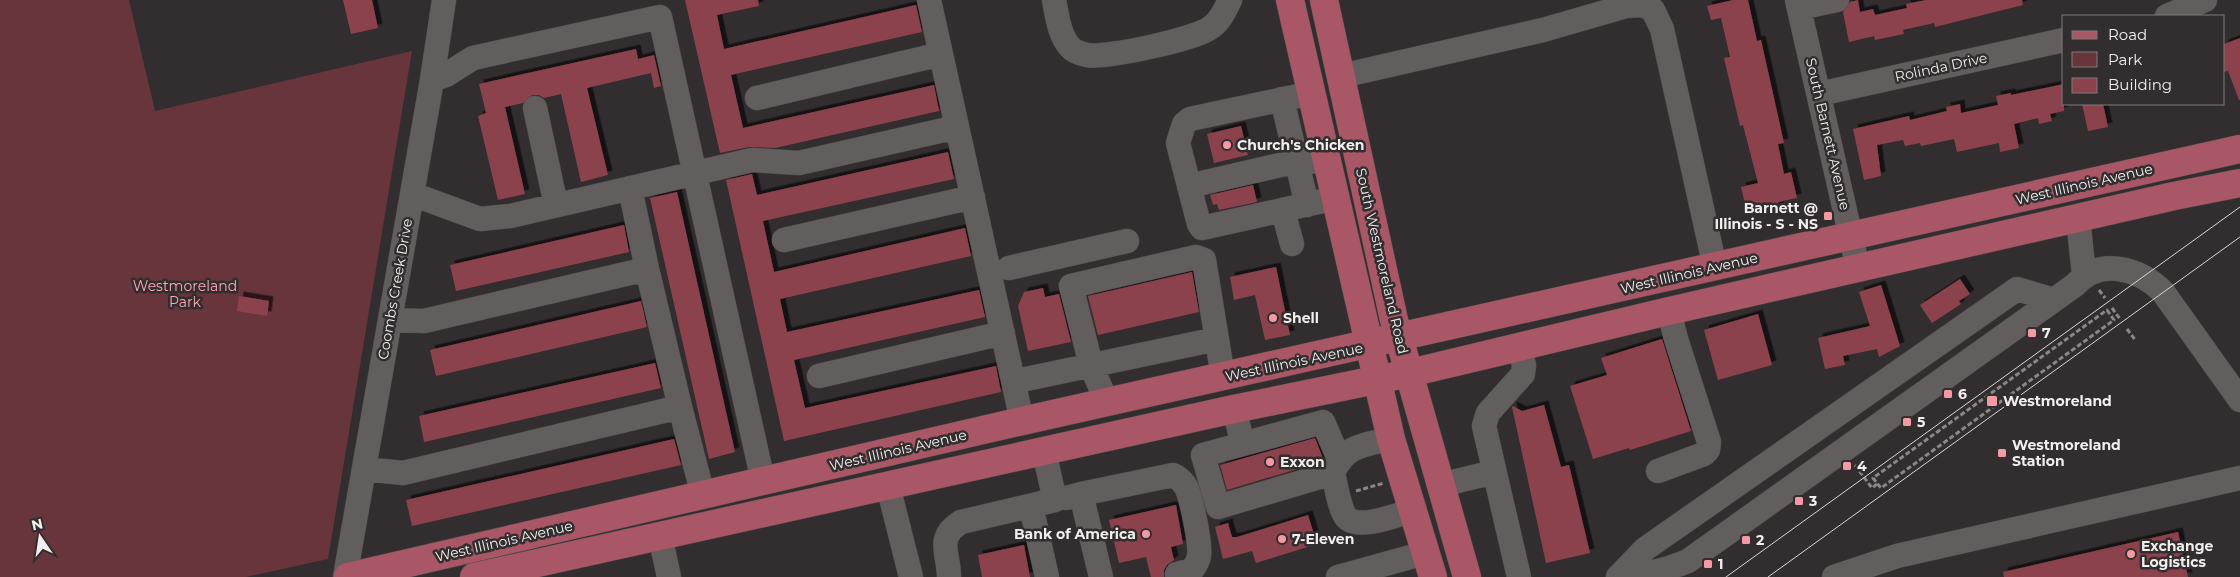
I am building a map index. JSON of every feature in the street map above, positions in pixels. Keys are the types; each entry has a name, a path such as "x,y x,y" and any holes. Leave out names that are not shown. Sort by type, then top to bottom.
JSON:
{"main road":[{"path":"1290,0 1390,439 1429,565"},
{"name":"South Westmoreland Road","path":"1324,0 1399,339 1467,577"},
{"path":"2174,196 2234,153"},
{"name":"West Illinois Avenue","path":"346,577 1022,421 1399,339 2054,190 2234,153"},
{"name":"West Illinois Avenue","path":"474,577 523,572 660,536 1234,409 1410,373 1669,311 2174,196 2240,183"},
{"path":"2054,190 2078,218"},
{"path":"881,453 888,486"},
{"path":"654,507 660,536"}],"street":[{"name":"Coombs Creek Drive","path":"346,577 432,80 444,0"},
{"path":"929,0 1003,332 1021,383 1022,421"},
{"path":"1054,0 1062,33 1070,48 1088,56 1108,55 1194,36 1211,28 1222,16 1230,0"},
{"path":"1798,4 1837,0"},
{"path":"2169,15 2205,0"},
{"name":"South Barnett Avenue","path":"1798,4 1858,268"},
{"path":"1341,76 1544,30 1626,6 1643,5 1653,10 1662,29 1715,267"},
{"path":"432,80 446,75 473,58 661,8 762,481"},
{"name":"Rolinda Drive","path":"1819,94 2062,40"},
{"path":"757,98 941,54"},
{"path":"1312,93 1190,119 1184,124 1178,143 1199,224 1204,228 1336,198"},
{"path":"1282,99 1306,205"},
{"path":"535,108 556,205"},
{"path":"1290,133 1320,126"},
{"path":"412,194 480,219 510,216 752,160 799,163 957,127"},
{"path":"1189,186 1327,158"},
{"path":"630,188 647,269 703,495"},
{"path":"784,240 972,197"},
{"path":"1283,211 1292,244"},
{"path":"2078,218 2084,275"},
{"path":"1008,268 1127,241"},
{"path":"1065,256 1091,365 1107,403"},
{"path":"1071,286 1196,257 1204,260 1223,377"},
{"path":"390,320 424,321 647,269"},
{"path":"1622,574 1664,571 1688,561 2075,286 2084,275 2123,269 2134,272 2153,282 2163,292 2240,400"},
{"path":"1622,574 1646,549 2017,289 2054,300"},
{"path":"1658,471 1704,454 1708,450 1709,442 1676,340 1669,311"},
{"path":"819,376 1003,332"},
{"path":"1021,383 1091,365 1217,339"},
{"path":"1519,347 1524,365 1524,374 1488,413 1484,426 1519,577"},
{"path":"1290,398 1298,429"},
{"path":"364,469 403,473 680,407"},
{"path":"1234,409 1243,444"},
{"path":"1390,439 1350,449 1336,466 1218,507 1203,455 1323,422 1336,466 1344,515 1351,522 1367,523 1412,510"},
{"path":"1044,452 1055,500"},
{"path":"1441,486 1494,472"},
{"path":"949,577 944,553 945,540 951,528 961,522 1173,475 1178,477 1186,486 1197,534 1199,554 1198,561 1192,570 1177,574"},
{"path":"1834,577 1897,556 2240,478"},
{"path":"888,486 911,577"},
{"path":"1081,494 1101,577"},
{"path":"1030,506 1047,577"},
{"path":"660,536 670,577"},
{"path":"1338,577 1429,565"}],"path":[{"path":"2112,308 2120,319"},
{"path":"2107,310 2114,320 1881,488 1878,484 1873,478 2107,310"},
{"path":"2110,315 2115,312"},
{"path":"2127,329 2136,341"},
{"path":"1855,466 1872,488 1878,484"},
{"path":"1354,492 1389,482"}],"green space":[{"name":"Westmoreland Park","path":"0,0 129,0 155,111 412,51 328,559 246,577 0,577"}],"building":[{"path":"343,0 372,0 378,28 351,34"},
{"path":"685,0 758,0 759,6 717,15 724,49 916,5 922,32 731,75 743,128 934,85 939,111 775,148 749,147 720,153"},
{"path":"1733,0 1748,0 1757,41 1761,40 1784,143 1778,144 1784,174 1791,172 1797,198 1778,202 1780,210 1759,215 1756,202 1745,204 1741,187 1758,183 1743,125 1740,126 1724,58 1730,57 1721,18 1711,20 1707,6"},
{"path":"1858,0 1860,12 1873,9 1875,15 1907,8 1906,4 1926,0 2022,0 2023,5 1935,27 1934,23 1903,30 1904,34 1875,40 1874,36 1849,42 1843,12 1850,2"},
{"path":"2240,38 2240,100 2228,71 2225,72 2225,44"},
{"path":"636,49 638,59 654,55 661,86 654,88 651,73 587,88 608,175 581,182 561,94 544,98 539,95 532,95 523,103 505,107 525,194 498,200 478,116 486,113 479,84"},
{"path":"2062,84 2062,105 2064,105 2064,111 2050,114 2052,121 2039,124 2038,118 2014,124 2019,148 2000,152 1999,143 1957,152 1954,139 1921,146 1920,143 1905,146 1903,140 1877,145 1881,176 1864,180 1853,129 1909,116 1910,120 1947,111 1946,107 1960,104 1961,113 1998,105 1996,96 2011,93 2011,95"},
{"path":"2082,105 2103,105 2108,127 2088,131"},
{"name":"Church's Chicken","path":"1241,126 1248,155 1214,163 1207,134"},
{"path":"948,152 954,179 763,221 774,272 965,228 971,256 780,299 787,332 979,290 985,317 794,360 805,408 996,366 1001,392 784,441 726,180 752,174 757,195"},
{"path":"1253,185 1257,202 1219,210 1217,204 1213,205 1210,195"},
{"path":"677,192 735,452 709,459 650,198"},
{"path":"624,225 629,252 456,291 450,265"},
{"path":"1276,267 1290,335 1265,340 1255,295 1234,300 1230,277"},
{"path":"1192,272 1199,312 1098,335 1088,296"},
{"path":"1960,279 1970,294 1959,301 1961,304 1932,323 1920,305"},
{"path":"1881,285 1900,346 1879,357 1877,349 1843,356 1845,365 1825,369 1818,338 1870,326 1859,292"},
{"path":"1043,288 1045,297 1059,294 1071,342 1028,351 1018,306 1024,292"},
{"path":"239,296 269,301 267,316 237,311"},
{"path":"641,301 647,327 436,376 430,350"},
{"path":"1758,314 1772,365 1718,380 1704,330"},
{"path":"1662,339 1691,431 1630,450 1629,448 1593,459 1570,386 1607,375 1601,358"},
{"path":"655,363 661,388 424,442 419,416"},
{"path":"1544,405 1561,467 1569,465 1590,553 1546,563 1512,407 1522,411"},
{"name":"Exxon","path":"1315,438 1324,461 1227,490 1220,465"},
{"path":"674,439 681,465 412,526 406,500"},
{"name":"Bank of America","path":"1176,505 1183,544 1171,547 1174,560 1164,570 1164,577 1151,577 1146,557 1119,563 1109,520"},
{"name":"7-Eleven","path":"1308,515 1317,544 1256,563 1252,551 1223,559 1215,527 1228,523 1232,537 1237,537"},
{"name":"Exchange Logistics","path":"2178,532 2188,577 2004,577 2003,572"},
{"path":"1024,545 1030,577 982,577 978,555"}],"tram line":[{"path":"1726,577 2240,207"},
{"path":"1768,577 2240,237"}],"place":[{"name":"Church's Chicken","path":"1227,145"},
{"name":"Barnett @ Illinois - S - NS","path":"1828,216"},
{"name":"Shell","path":"1273,318"},
{"name":"7","path":"2032,333"},
{"name":"6","path":"1948,394"},
{"name":"Westmoreland","path":"1992,401"},
{"name":"5","path":"1907,422"},
{"name":"Westmoreland Station","path":"2002,453"},
{"name":"Exxon","path":"1270,462"},
{"name":"4","path":"1847,466"},
{"name":"3","path":"1799,501"},
{"name":"Bank of America","path":"1146,534"},
{"name":"7-Eleven","path":"1282,539"},
{"name":"2","path":"1746,540"},
{"name":"Exchange Logistics","path":"2131,554"},
{"name":"1","path":"1708,564"}]}
